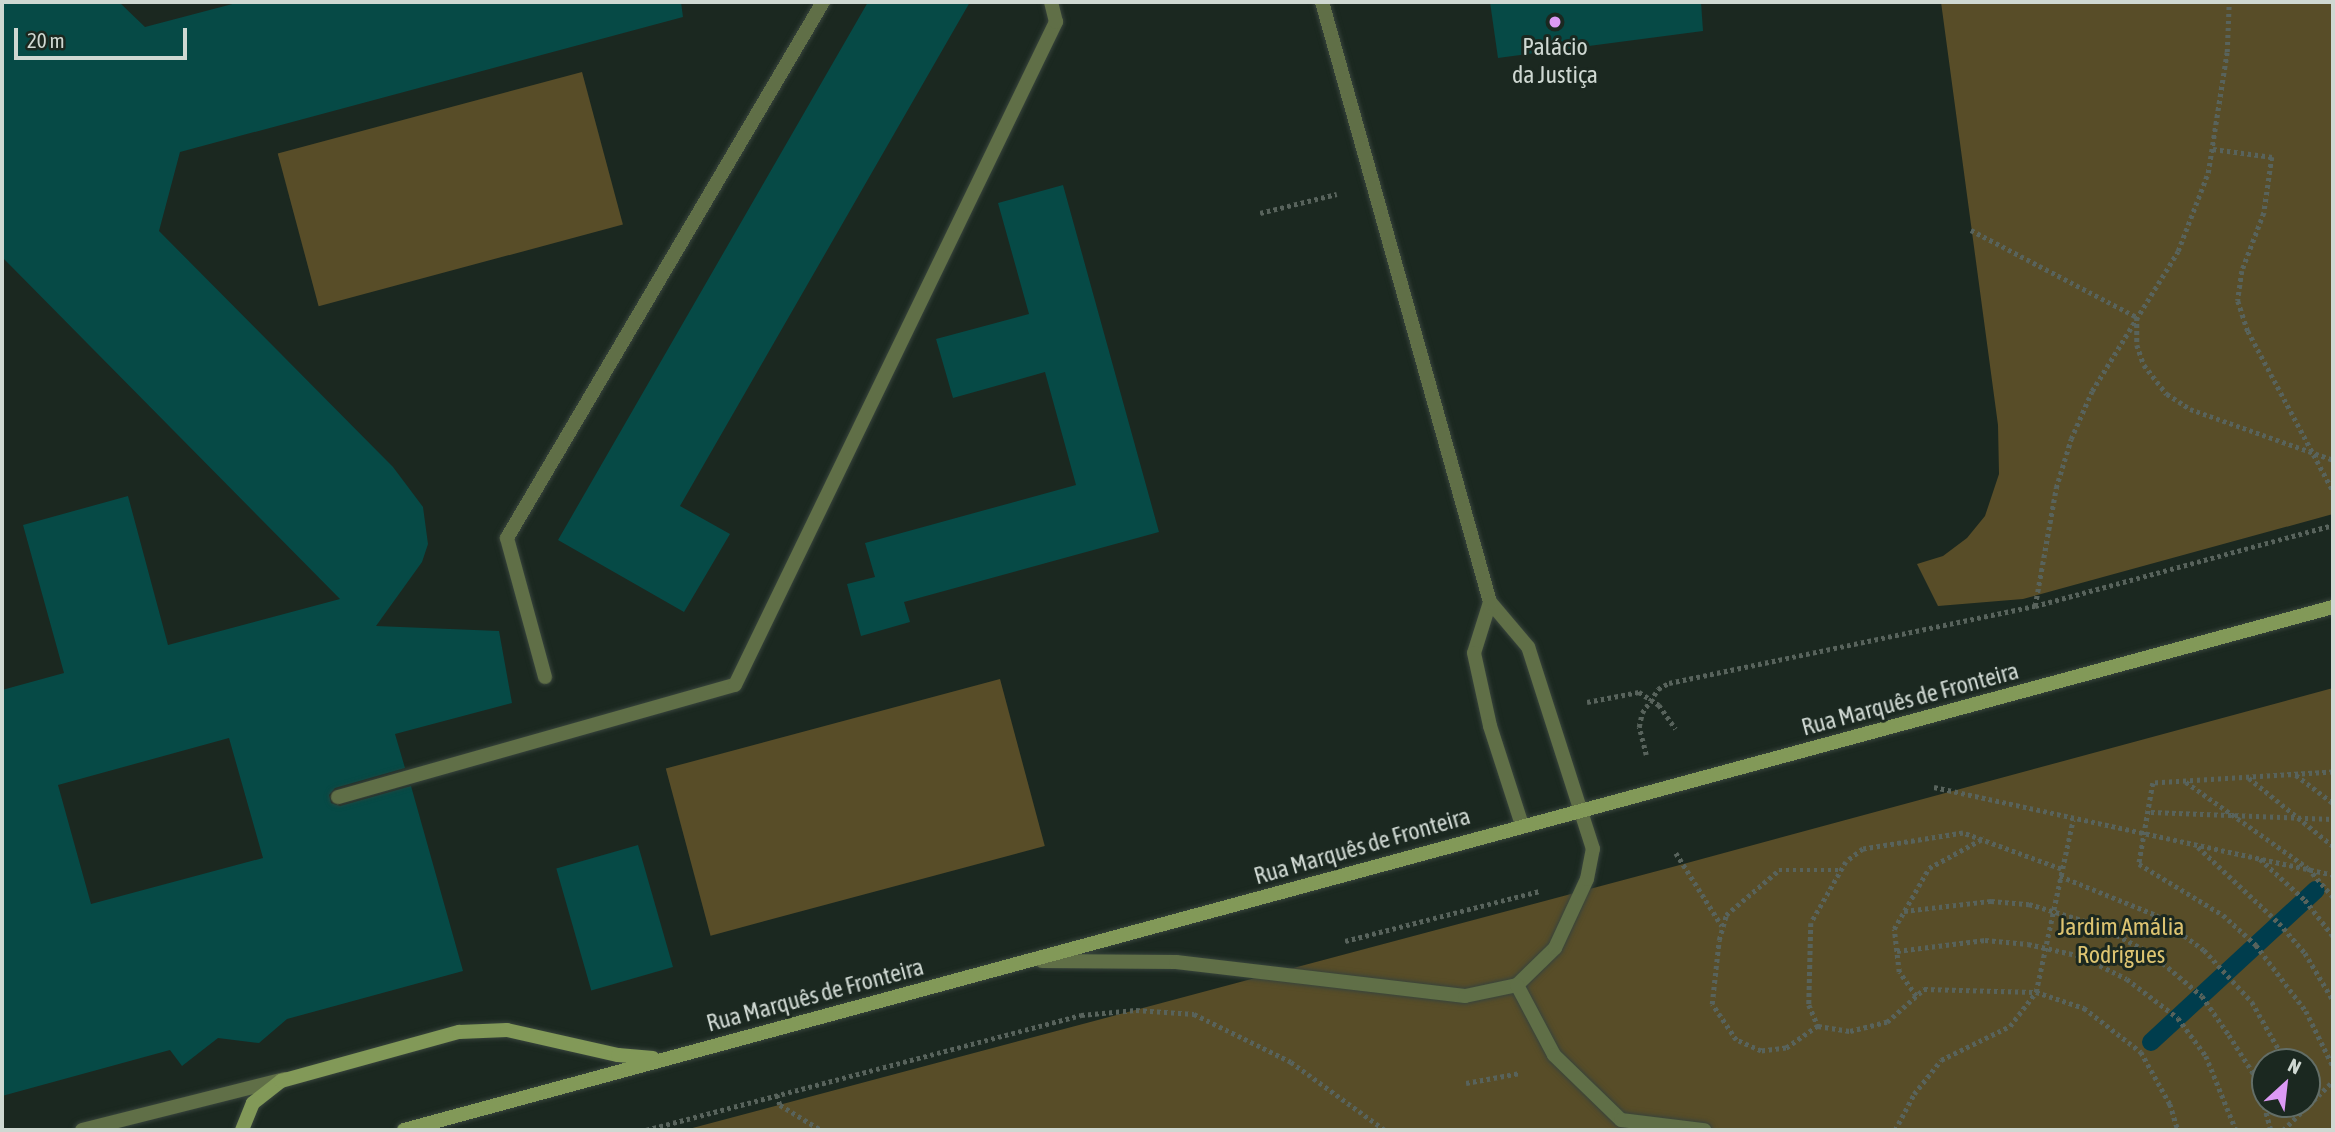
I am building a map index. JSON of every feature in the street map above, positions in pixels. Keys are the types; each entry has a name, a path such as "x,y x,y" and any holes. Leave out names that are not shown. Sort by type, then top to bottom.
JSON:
{"main road":[{"name":"Rua Marquês de Fronteira","path":"404,1130 2333,607"},
{"path":"242,1130 253,1103 272,1087 300,1075 482,1029 550,1036 628,1056 683,1054"}],"lane":[{"path":"545,677 507,538 824,2"},
{"path":"338,797 736,685 1056,22 1051,2"},
{"path":"1003,968 1064,959 1175,962 1465,996 1517,985 1555,948 1587,879 1592,849 1528,647 1490,602 1321,2"},
{"path":"1490,602 1474,653 1490,726 1522,825"},
{"path":"1517,985 1554,1055 1621,1120 1704,1130"},
{"path":"82,1130 300,1075"}],"path":[{"path":"2229,2 2227,52 2213,149 2194,213 2178,251 2092,391 2071,439 2056,488 2035,606 2333,525"},
{"path":"2213,149 2272,157 2264,213 2242,271 2238,301 2248,331 2333,491"},
{"path":"1260,213 1373,185"},
{"path":"1971,230 2137,317"},
{"path":"2137,317 2137,345 2144,365 2167,394 2190,409 2333,460"},
{"path":"1581,703 1639,692 1659,705 1676,729"},
{"path":"2333,772 2153,783 2147,836 2139,864 2223,915 2256,945 2306,1011 2333,1066"},
{"path":"2296,775 2333,803"},
{"path":"2248,777 2304,817 2333,846"},
{"path":"2186,781 2308,868 2333,897"},
{"path":"1934,787 2073,820 2333,875"},
{"path":"2151,812 2333,818"},
{"path":"1895,1130 1914,1094 1941,1060 2010,1026 2036,992 2073,820"},
{"path":"1818,1026 1809,1005 1811,923 1841,870 1863,849 1963,833 1985,838 2062,869"},
{"path":"1916,996 1899,972 1894,929 1929,868 1985,838"},
{"path":"2197,846 2279,923 2333,1000"},
{"path":"1676,853 1723,926"},
{"path":"2259,858 2305,900 2333,936"},
{"path":"1841,870 1779,870 1726,915 1712,1004 1736,1040 1761,1051 1786,1048 1818,1026 1850,1031 1887,1022 1924,989 2036,992 2084,1008 2141,1052 2170,1104 2178,1130"},
{"path":"2060,876 2156,915 2204,950 2252,1002 2278,1048"},
{"path":"1339,943 1547,890"},
{"path":"1904,911 1991,901 2054,909 2098,925 2152,954 2202,996 2257,1079 2271,1130"},
{"path":"1897,951 1985,940 2081,956 2127,979 2178,1018 2206,1056 2236,1130"},
{"path":"646,1130 1081,1015 1136,1010 1194,1014 1291,1062 1385,1130"},
{"path":"1466,1083 1513,1077"},
{"path":"777,1095 780,1105 821,1130"}],"green space":[{"path":"1941,2 2333,2 2333,514 2023,599 1938,606 1917,564 1943,556 1967,538 1985,516 1999,474 1998,425"},
{"path":"582,72 623,225 319,306 278,154"},
{"path":"1000,679 1045,846 711,936 666,769"},
{"name":"Jardim Amália Rodrigues","path":"2333,688 2333,1130 685,1130 1676,866"}],"building":[{"path":"2,2 119,2 145,27 240,2 681,2 683,17 180,152 159,231 393,467 423,507 428,544 422,562 376,626 499,631 512,703 395,734 405,768 335,788 329,795 331,803 340,806 411,786 463,971 287,1019 259,1043 218,1038 182,1066 170,1050 2,1096 2,690 64,673 23,525 128,496 168,645 340,599 2,257","holes":["229,738 263,858 91,904 58,785"]},
{"path":"868,2 970,2 680,506 730,534 684,612 558,540"},
{"name":"Palácio da Justiça","path":"1490,2 1701,2 1703,31 1498,58"},
{"path":"1063,185 1159,532 904,602 910,622 861,636 847,584 875,577 865,543 1076,485 1045,372 953,398 936,339 1029,314 998,203"},
{"path":"638,845 673,967 591,991 556,868"}],"waterway":[{"path":"2151,1042 2316,890"}],"place":[{"name":"Palácio da Justiça","path":"1555,22"}]}
